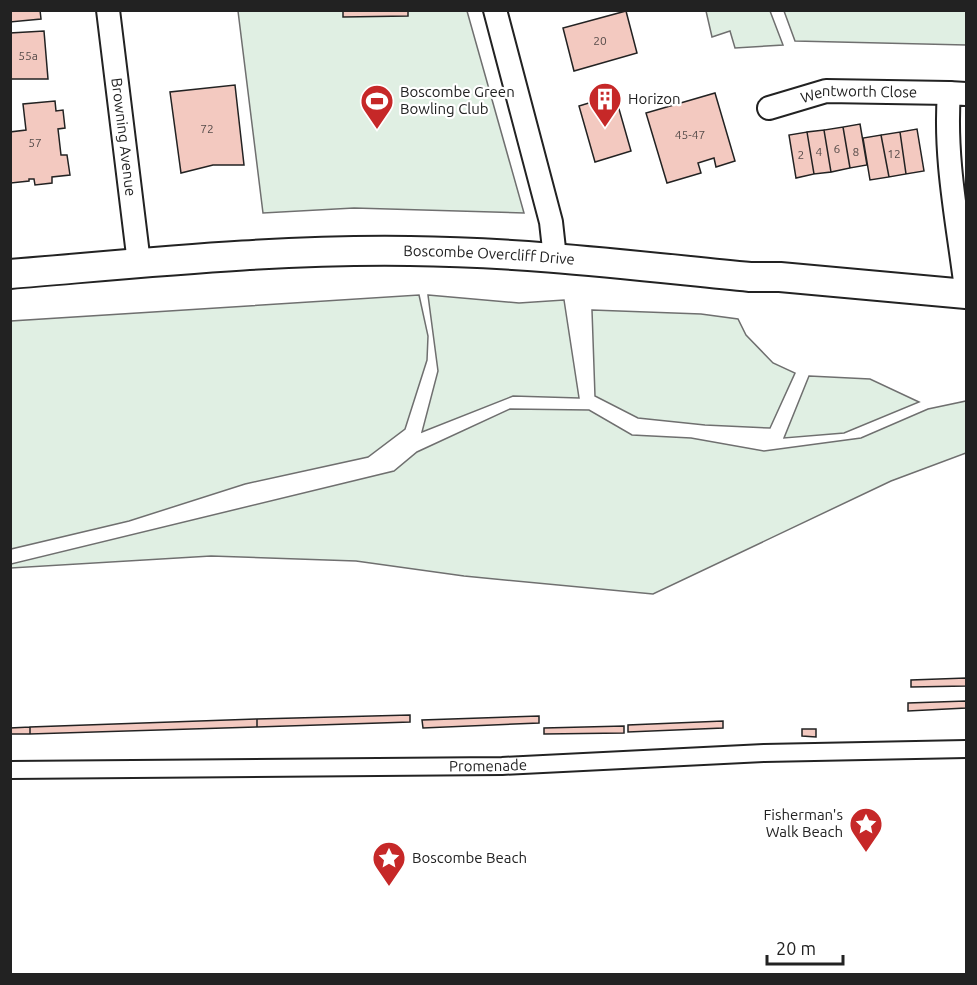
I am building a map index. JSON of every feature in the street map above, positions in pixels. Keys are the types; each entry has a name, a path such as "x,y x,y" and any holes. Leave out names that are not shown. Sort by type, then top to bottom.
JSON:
{"street":[{"name":"Browning Avenue","path":"108,10 139,263"},
{"path":"495,10 551,222 555,258"},
{"name":"Wentworth Close","path":"769,108 826,91 958,94 947,124 948,156 966,289"},
{"name":"Boscombe Overcliff Drive","path":"10,274 295,252 410,251 555,258 750,277 966,294"},
{"name":"Promenade","path":"10,770 502,766 764,753 966,749"}],"green space":[{"name":"Boscombe Green Bowling Club","path":"238,11 467,11 524,213 354,208 263,213"},
{"path":"706,11 770,11 783,45 735,48 730,31 712,37"},
{"path":"784,11 966,11 966,45 795,41"},
{"path":"419,295 428,336 427,360 405,429 368,457 245,484 129,521 11,549 11,321"},
{"path":"428,295 519,303 564,300 579,398 513,396 422,432 438,371"},
{"path":"592,310 701,314 738,319 746,335 773,363 795,373 770,428 705,425 638,418 595,396"},
{"path":"809,376 870,379 919,402 844,433 784,438"},
{"path":"966,401 966,453 891,481 653,594 464,576 356,561 211,556 11,568 11,564 394,471 417,452 510,409 589,410 632,435 691,438 764,451 861,438 928,409"}],"building":[{"path":"10,10 40,10 41,19 10,22"},
{"path":"343,10 408,10 408,16 343,17"},
{"path":"626,11 637,53 574,71 563,28"},
{"path":"44,31 48,79 10,79 10,33"},
{"path":"235,85 244,165 213,165 181,173 170,92"},
{"path":"715,93 735,161 716,167 714,158 698,163 701,173 667,183 646,113"},
{"name":"Horizon","path":"615,95 631,151 595,162 579,106"},
{"path":"55,101 56,111 63,110 65,128 58,129 61,155 67,155 70,175 52,177 52,183 35,185 34,179 29,179 29,181 11,183 10,132 26,130 23,104"},
{"path":"860,124 867,165 850,168 843,127"},
{"path":"843,127 850,168 831,172 824,130"},
{"path":"917,129 924,171 906,174 900,132"},
{"path":"824,130 831,172 814,174 807,132"},
{"path":"807,132 814,174 796,178 789,135"},
{"path":"900,132 906,174 889,177 881,135"},
{"path":"881,135 889,177 870,180 863,138"},
{"path":"966,678 966,686 911,687 911,680"},
{"path":"966,701 966,708 908,711 908,703"},
{"path":"410,715 410,722 257,727 257,719"},
{"path":"539,716 539,723 423,728 422,720"},
{"path":"257,719 257,727 30,734 30,727"},
{"path":"723,721 723,728 628,732 628,725"},
{"path":"624,726 624,733 544,734 544,728"},
{"path":"30,727 30,734 10,734 10,728"},
{"path":"802,729 816,729 816,737 802,736"}],"place":[{"name":"Horizon","path":"605,128"},
{"name":"Boscombe Green Bowling Club","path":"377,130"},
{"name":"Fisherman's Walk Beach","path":"866,853"},
{"name":"Boscombe Beach","path":"389,887"}]}
